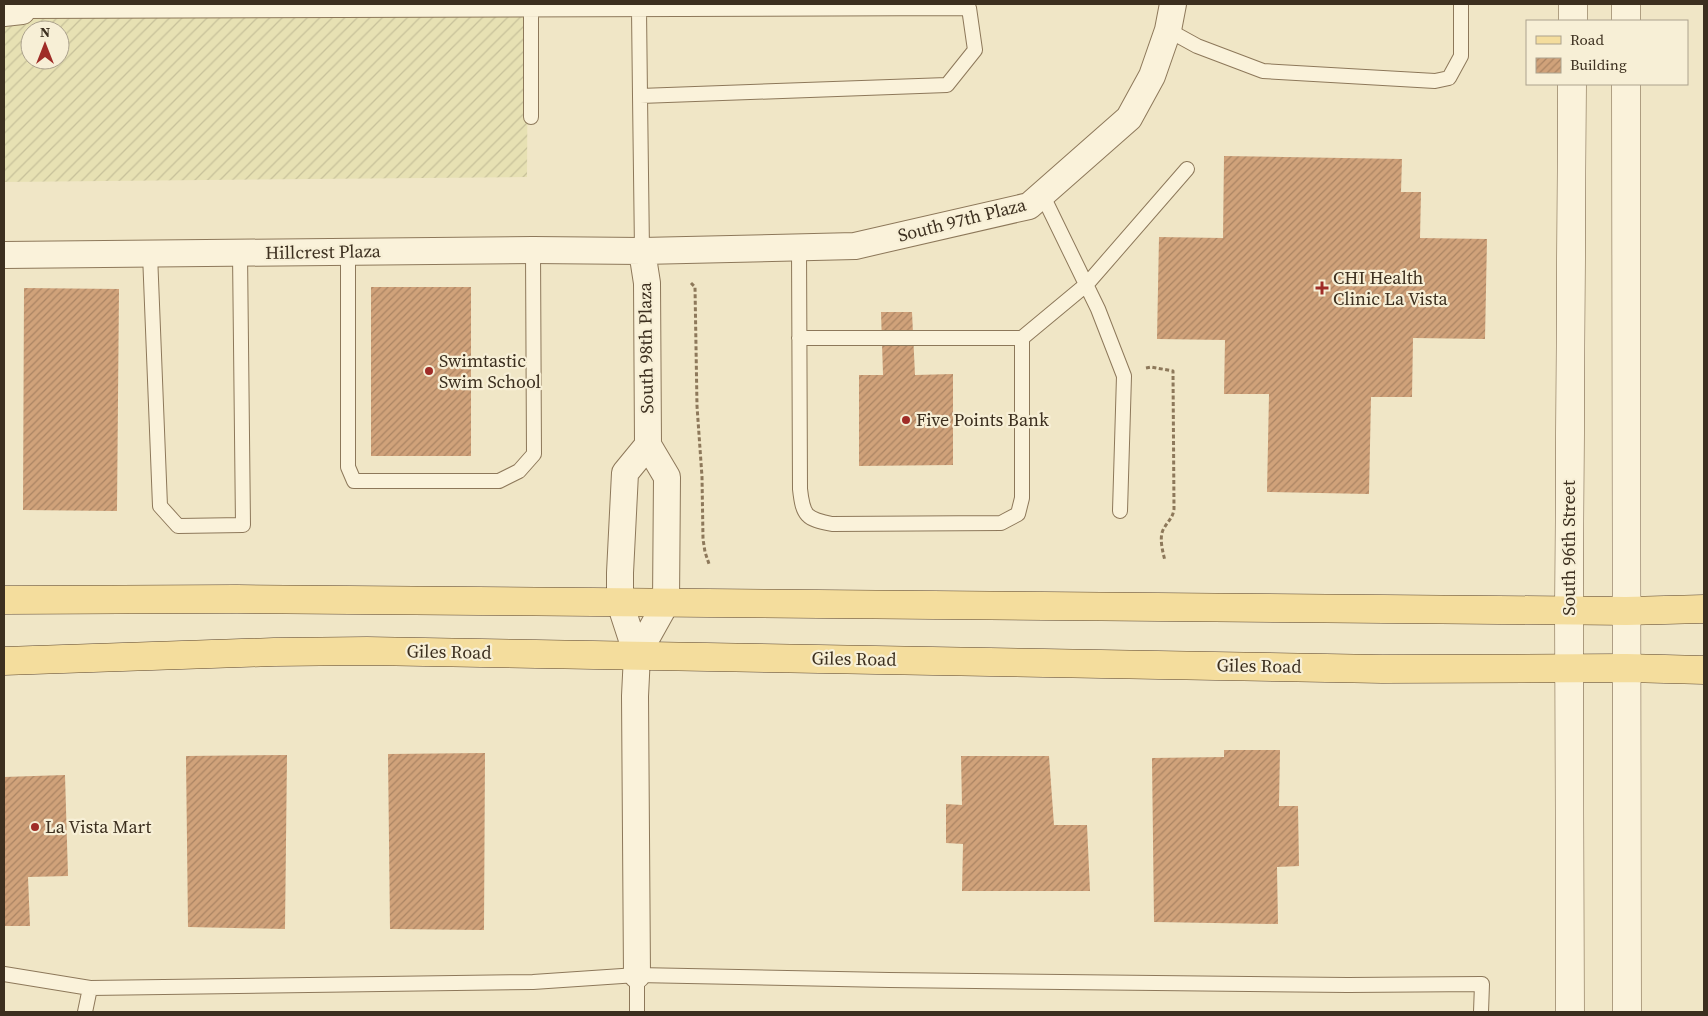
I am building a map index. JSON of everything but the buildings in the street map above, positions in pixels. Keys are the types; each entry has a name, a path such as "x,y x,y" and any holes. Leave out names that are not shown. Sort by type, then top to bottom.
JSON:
{"main road":[{"path":"1573,4 1573,20"},
{"path":"1626,4 1626,20"},
{"name":"South 96th Street","path":"1570,1012 1569,610 1572,85"},
{"path":"1626,85 1627,1012"},
{"path":"4,600 238,599 1569,610 1704,609"},
{"name":"Giles Road","path":"4,662 274,652 367,651 1372,668 1626,668 1704,670"}],"street":[{"name":"South 97th Plaza","path":"642,251 855,246 1029,206 1129,118 1152,76 1168,30 1174,4"},
{"name":"Hillcrest Plaza","path":"4,256 533,250 642,251"},
{"name":"South 98th Plaza","path":"642,251 647,283 648,445"},
{"path":"637,655 666,603 667,477 648,445 625,473 620,603 637,655 635,696 637,975"}],"lane":[{"path":"1168,30 1197,46 1263,71 1434,81 1449,78 1461,56 1461,4"},
{"path":"16,9 298,7 531,10 969,8 975,50 947,85 640,96"},
{"path":"531,10 531,117"},
{"path":"639,10 642,251"},
{"path":"799,338 1022,338 1087,284 1187,169"},
{"path":"1042,194 1098,308 1124,376 1120,511"},
{"path":"799,247 800,489 802,509 814,521 832,524 1001,523 1018,514 1022,498 1022,338"},
{"path":"348,252 348,467 354,481 499,481 519,471 534,454 533,250"},
{"path":"150,254 160,506 178,526 243,525 240,253"},
{"path":"4,974 90,988 533,982 637,975 1348,985 1482,984 1481,1012"},
{"path":"637,975 637,1012"},
{"path":"85,1012 90,988"}],"path":[{"path":"691,283 695,287 697,406 702,478 703,539 709,564"},
{"path":"1123,373 1151,367 1173,371 1174,509 1172,517 1163,530 1161,537 1165,562"}],"shaded area":[{"path":"4,4 528,4 527,177 4,182"}],"place":[{"name":"CHI Health Clinic La Vista","path":"1322,288"},
{"name":"Swimtastic Swim School","path":"429,371"},
{"name":"Five Points Bank","path":"906,420"},
{"name":"La Vista Mart","path":"35,827"}]}
